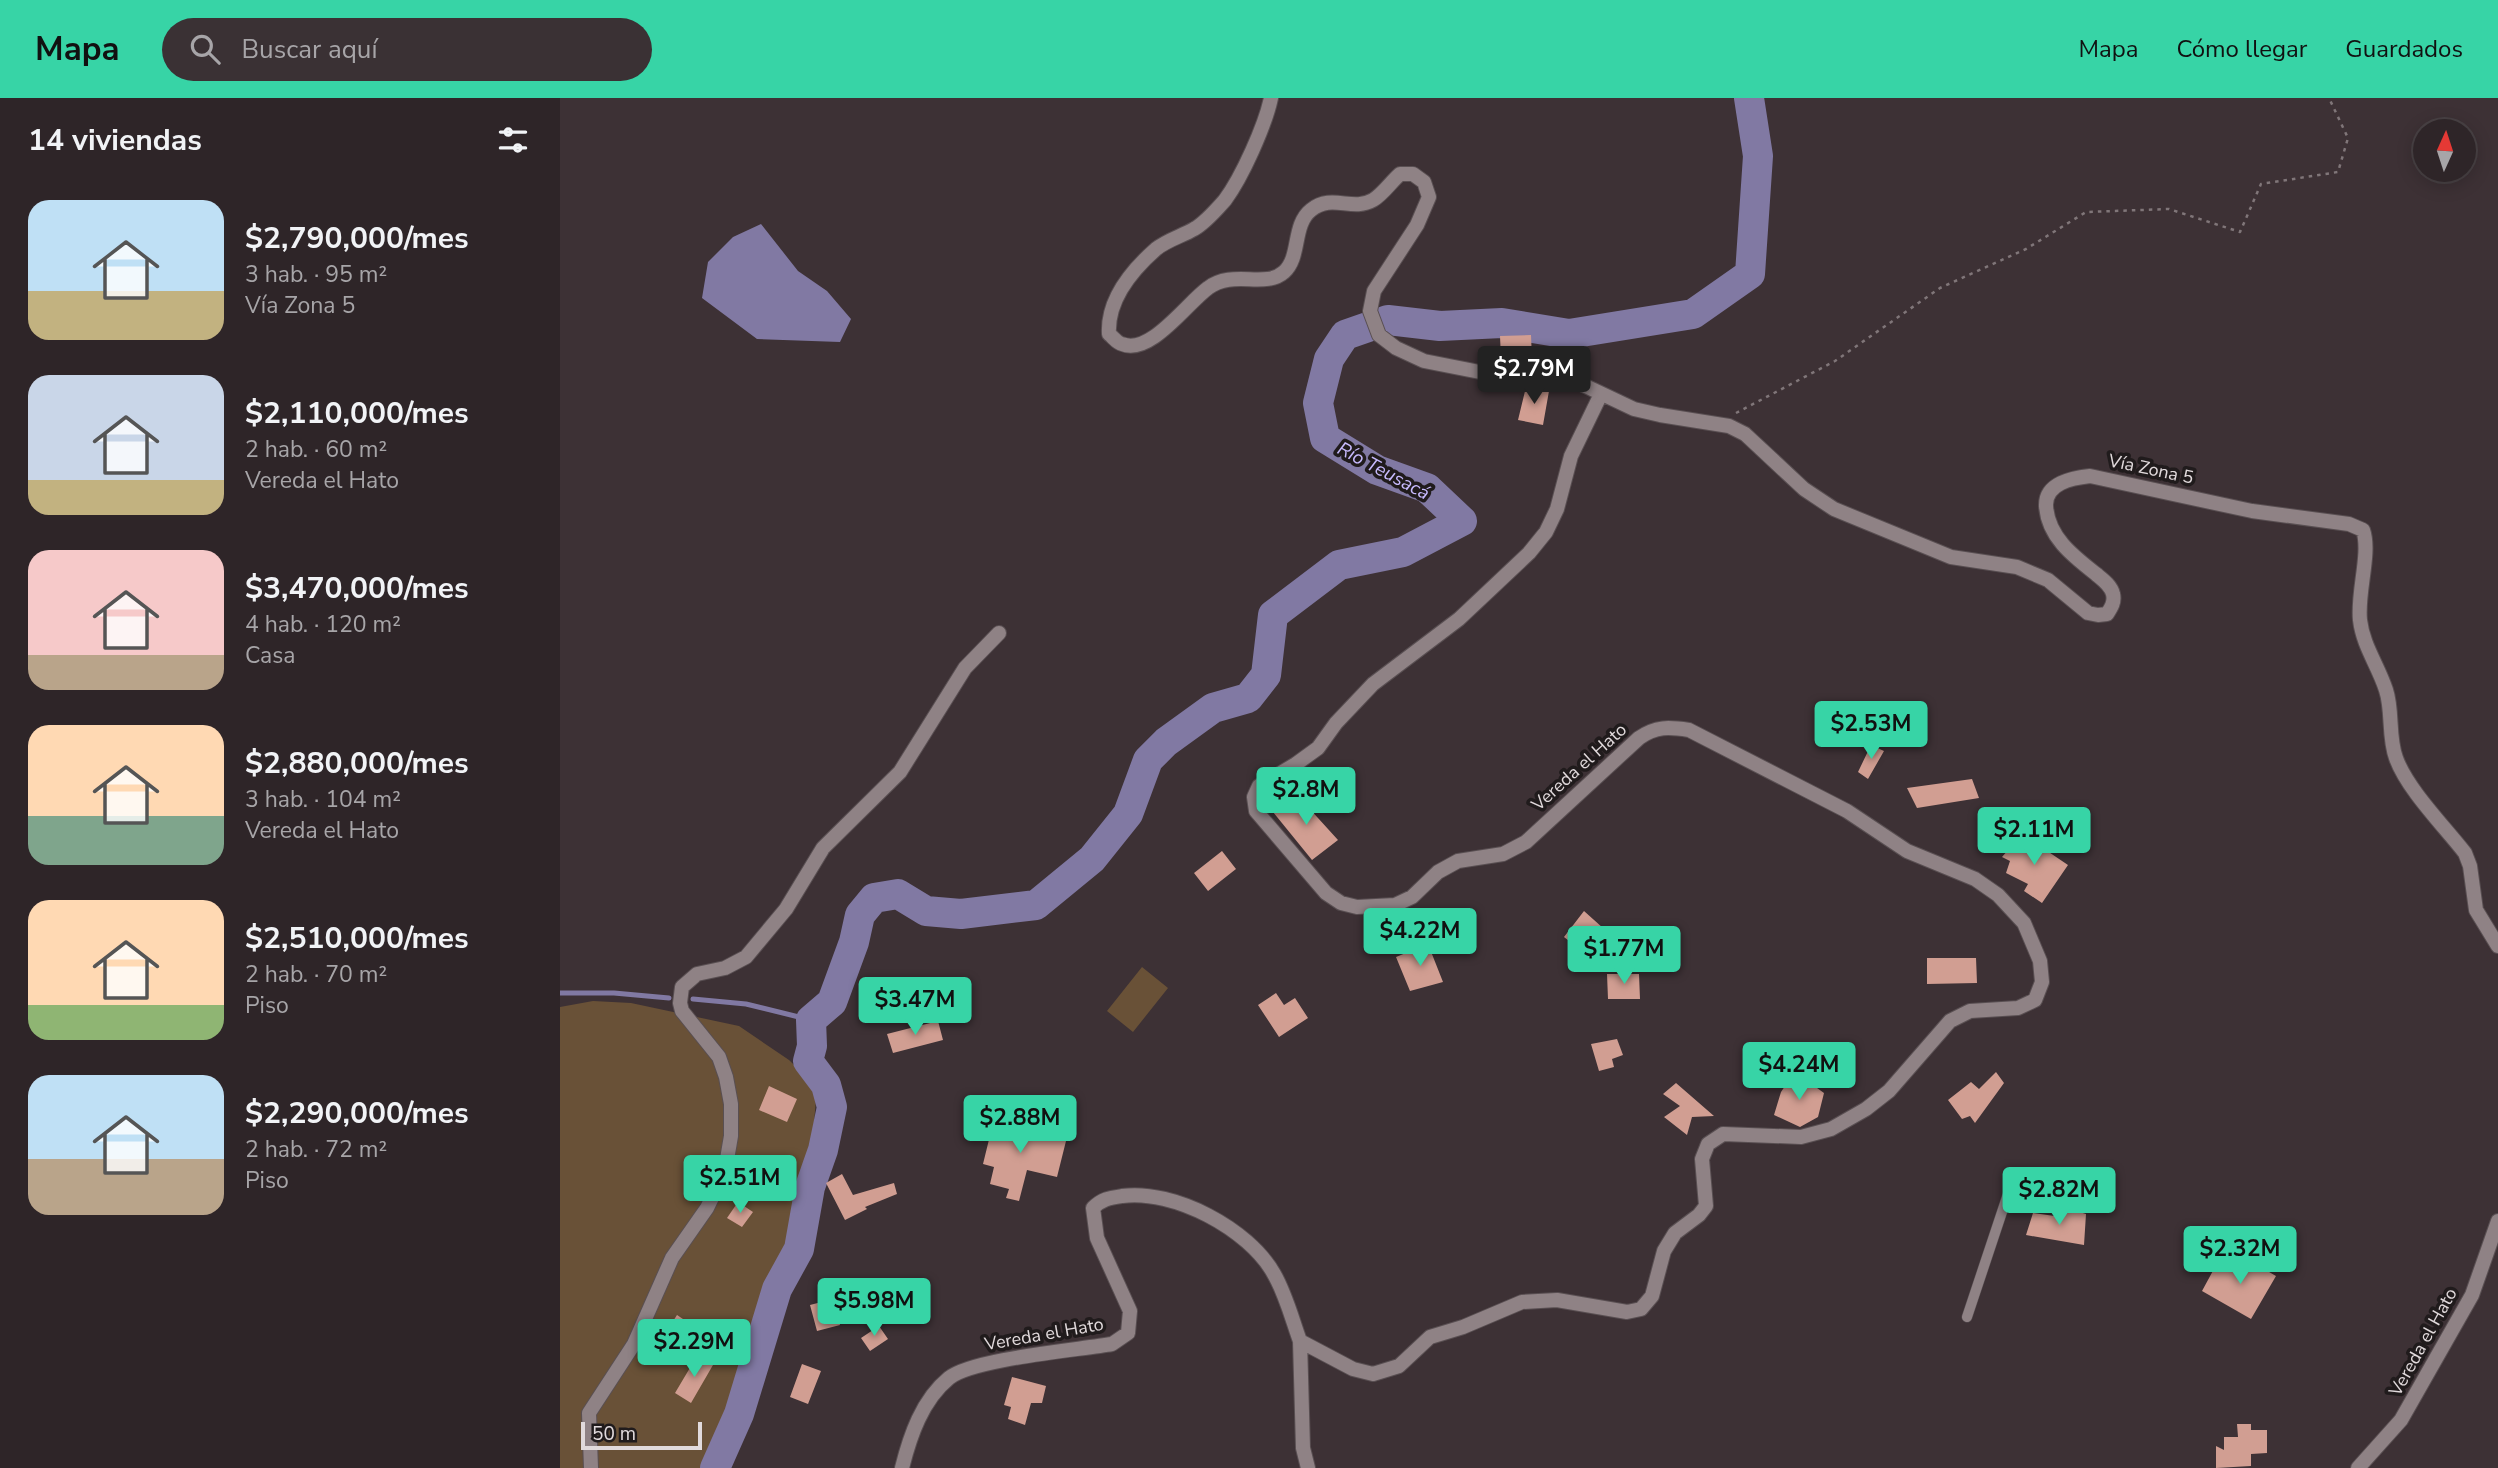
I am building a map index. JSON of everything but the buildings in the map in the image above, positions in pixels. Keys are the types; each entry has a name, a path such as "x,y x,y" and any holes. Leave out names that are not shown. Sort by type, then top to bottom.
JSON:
{"street":[{"name":"Vía Zona 5","path":"1271,98 1268,113 1251,151 1225,199 1197,228 1158,248 1120,288 1108,320 1109,334 1122,344 1139,346 1152,339 1209,286 1226,278 1265,280 1282,274 1293,262 1297,237 1309,211 1325,202 1356,205 1372,201 1400,174 1413,174 1424,182 1429,197 1417,225 1374,291 1370,311 1379,335 1396,348 1424,361 1490,374 1558,376 1634,409 1729,426 1745,434 1804,489 1833,509 1951,557 2017,567 2048,580 2088,612 2107,614 2113,606 2113,593 2107,583 2073,556 2054,534 2047,519 2046,501 2053,487 2070,479 2090,476 2252,511 2349,524 2363,530 2367,542 2360,585 2360,620 2365,645 2382,676 2389,700 2395,756 2406,779 2465,853 2470,866 2476,910 2498,946"},
{"name":"Vereda el Hato","path":"1300,1341 1353,1369 1373,1374 1399,1366 1430,1337 1522,1302 1557,1300 1627,1312 1641,1309 1652,1296 1664,1251 1675,1233 1699,1215 1706,1206 1702,1159 1708,1144 1723,1134 1801,1137 1831,1129 1866,1109 1889,1091 1950,1021 1970,1011 2018,1008 2035,1000 2042,982 2040,961 2024,923 1998,895 1975,879 1907,851 1847,811 1689,730 1670,727 1652,729 1526,842 1503,854 1458,861 1438,872 1412,897 1395,905 1357,907 1341,903 1326,893 1256,811 1254,797 1259,786 1318,748 1336,723 1373,684 1459,619 1529,553 1546,532 1557,509 1570,456 1601,394"},
{"path":"592,1468 589,1413 634,1344 672,1258 707,1208 725,1171 731,1136 732,1104 726,1077 719,1056 682,1012 682,987 697,974 725,968 746,957 786,909 823,849 900,772 965,668 999,633"},
{"name":"Vereda el Hato","path":"902,1468 911,1434 930,1400 950,1377 983,1364 1112,1344 1128,1333 1130,1311 1097,1238 1093,1208 1102,1199 1134,1195 1161,1197 1186,1205 1229,1228 1252,1248 1274,1273 1300,1341 1303,1448 1308,1468"},
{"name":"Vereda el Hato","path":"2358,1468 2402,1420 2472,1294 2498,1221"}],"lane":[{"path":"1967,1317 2013,1179"}],"path":[{"path":"1714,424 1835,361 1940,288 2026,249 2086,212 2169,209 2240,232 2261,184 2338,172 2348,138 2329,98"}],"shaded area":[{"path":"761,224 798,271 827,291 851,319 840,342 757,339 702,298 708,262 733,237"},
{"path":"1142,967 1168,988 1133,1032 1107,1011"},
{"path":"593,1001 631,1003 739,1026 789,1060 817,1087 810,1170 792,1229 789,1298 761,1334 710,1468 560,1468 560,1007"}],"waterway":[{"name":"Río Teusacá","path":"715,1468 739,1414 777,1289 799,1249 810,1187 823,1150 832,1107 826,1085 808,1061 812,1046 811,1020 832,1002 854,942 860,915 874,898 898,894 926,911 961,914 1036,905 1092,859 1128,814 1148,760 1166,742 1213,708 1248,698 1266,675 1273,615 1339,565 1403,552 1462,521 1427,488 1377,470 1325,438 1318,403 1329,359 1345,335 1388,320 1440,326 1502,323 1569,334 1693,314 1750,274 1758,156 1749,98"},
{"path":"560,993 614,993 669,998"},
{"path":"693,999 746,1004 811,1020"}]}
